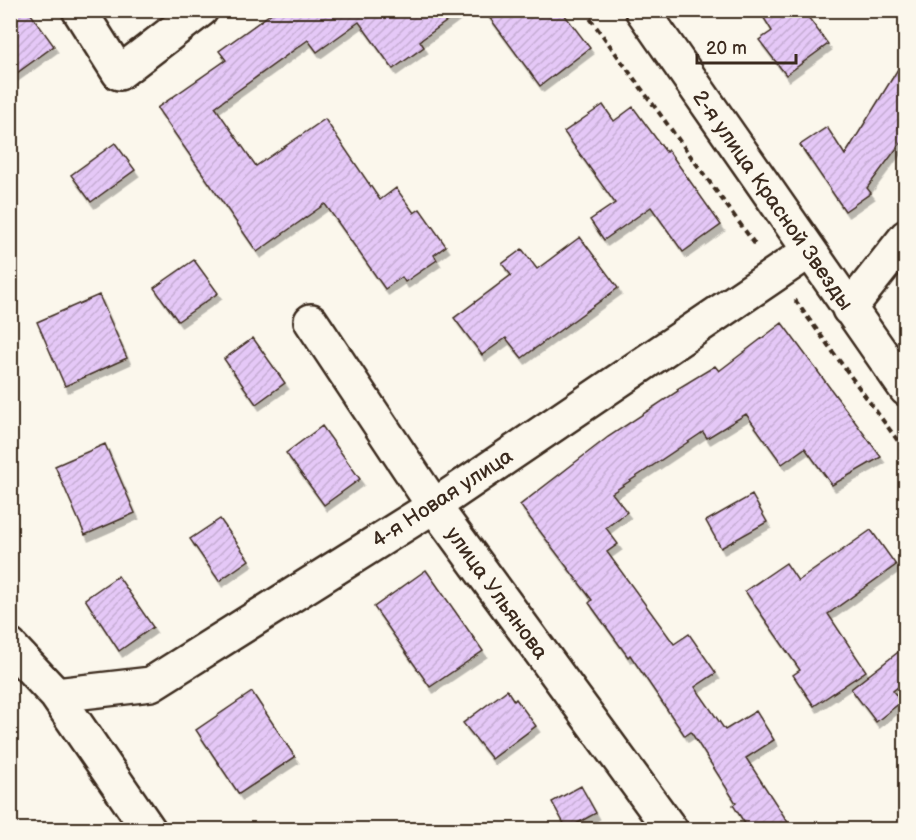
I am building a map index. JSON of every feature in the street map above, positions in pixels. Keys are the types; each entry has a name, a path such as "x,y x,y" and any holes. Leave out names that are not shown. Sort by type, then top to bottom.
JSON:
{"street":[{"path":"79,10 120,73 201,10"},
{"name":"2-я улица Красной Звезды","path":"642,10 808,252 906,389"},
{"path":"849,309 906,237"},
{"name":"4-я Новая улица","path":"56,695 151,684 434,506 808,252"},
{"name":"улица Ульянова","path":"310,321 434,506 671,830"},
{"path":"10,646 56,695 149,830"}],"path":[{"path":"584,10 906,452"}],"building":[{"path":"10,10 28,10 54,46 10,78"},
{"path":"276,10 462,10 420,41 424,47 393,69 359,22 317,52 308,40 215,107 256,166 325,119 380,200 396,188 414,213 420,209 446,246 434,255 437,260 405,282 402,277 385,289 325,204 257,252 157,108 226,60 219,51"},
{"path":"484,10 561,10 590,48 540,86"},
{"path":"759,10 803,10 828,44 786,75 759,40 772,31"},
{"path":"906,56 906,136 867,188 871,193 845,211 800,145 827,127 845,155"},
{"path":"603,105 614,121 633,107 666,152 668,150 721,225 683,252 651,207 604,240 590,220 615,203 564,132"},
{"path":"115,143 135,170 91,202 71,175"},
{"path":"580,237 618,288 522,358 506,338 482,355 454,318 511,275 502,264 522,249 537,269"},
{"path":"194,260 218,293 178,321 154,288"},
{"path":"99,295 127,358 65,386 37,322"},
{"path":"782,323 881,457 832,485 805,448 782,464 746,414 707,438 703,432 612,493 627,512 606,528 618,544 607,552 674,644 689,634 716,673 695,687 725,730 756,711 774,740 746,758 793,830 749,830 733,805 736,803 691,732 685,736 630,655 628,657 589,603 592,600 520,505 608,437 678,391 677,389 715,366 719,371"},
{"path":"253,338 285,383 256,404 224,359"},
{"path":"322,426 360,479 324,505 286,453"},
{"path":"105,444 135,513 85,535 55,466"},
{"path":"752,495 767,522 721,548 706,521"},
{"path":"220,519 249,560 219,581 190,539"},
{"path":"871,530 896,565 828,614 866,671 814,706 793,675 800,670 745,591 786,563 798,581"},
{"path":"426,570 483,651 430,687 374,607"},
{"path":"118,576 153,627 119,651 85,599"},
{"path":"906,646 906,681 893,691 901,702 876,722 851,689"},
{"path":"507,690 536,726 492,759 463,723"},
{"path":"252,692 295,757 239,794 196,730"},
{"path":"581,786 596,813 567,829 552,802"}]}
